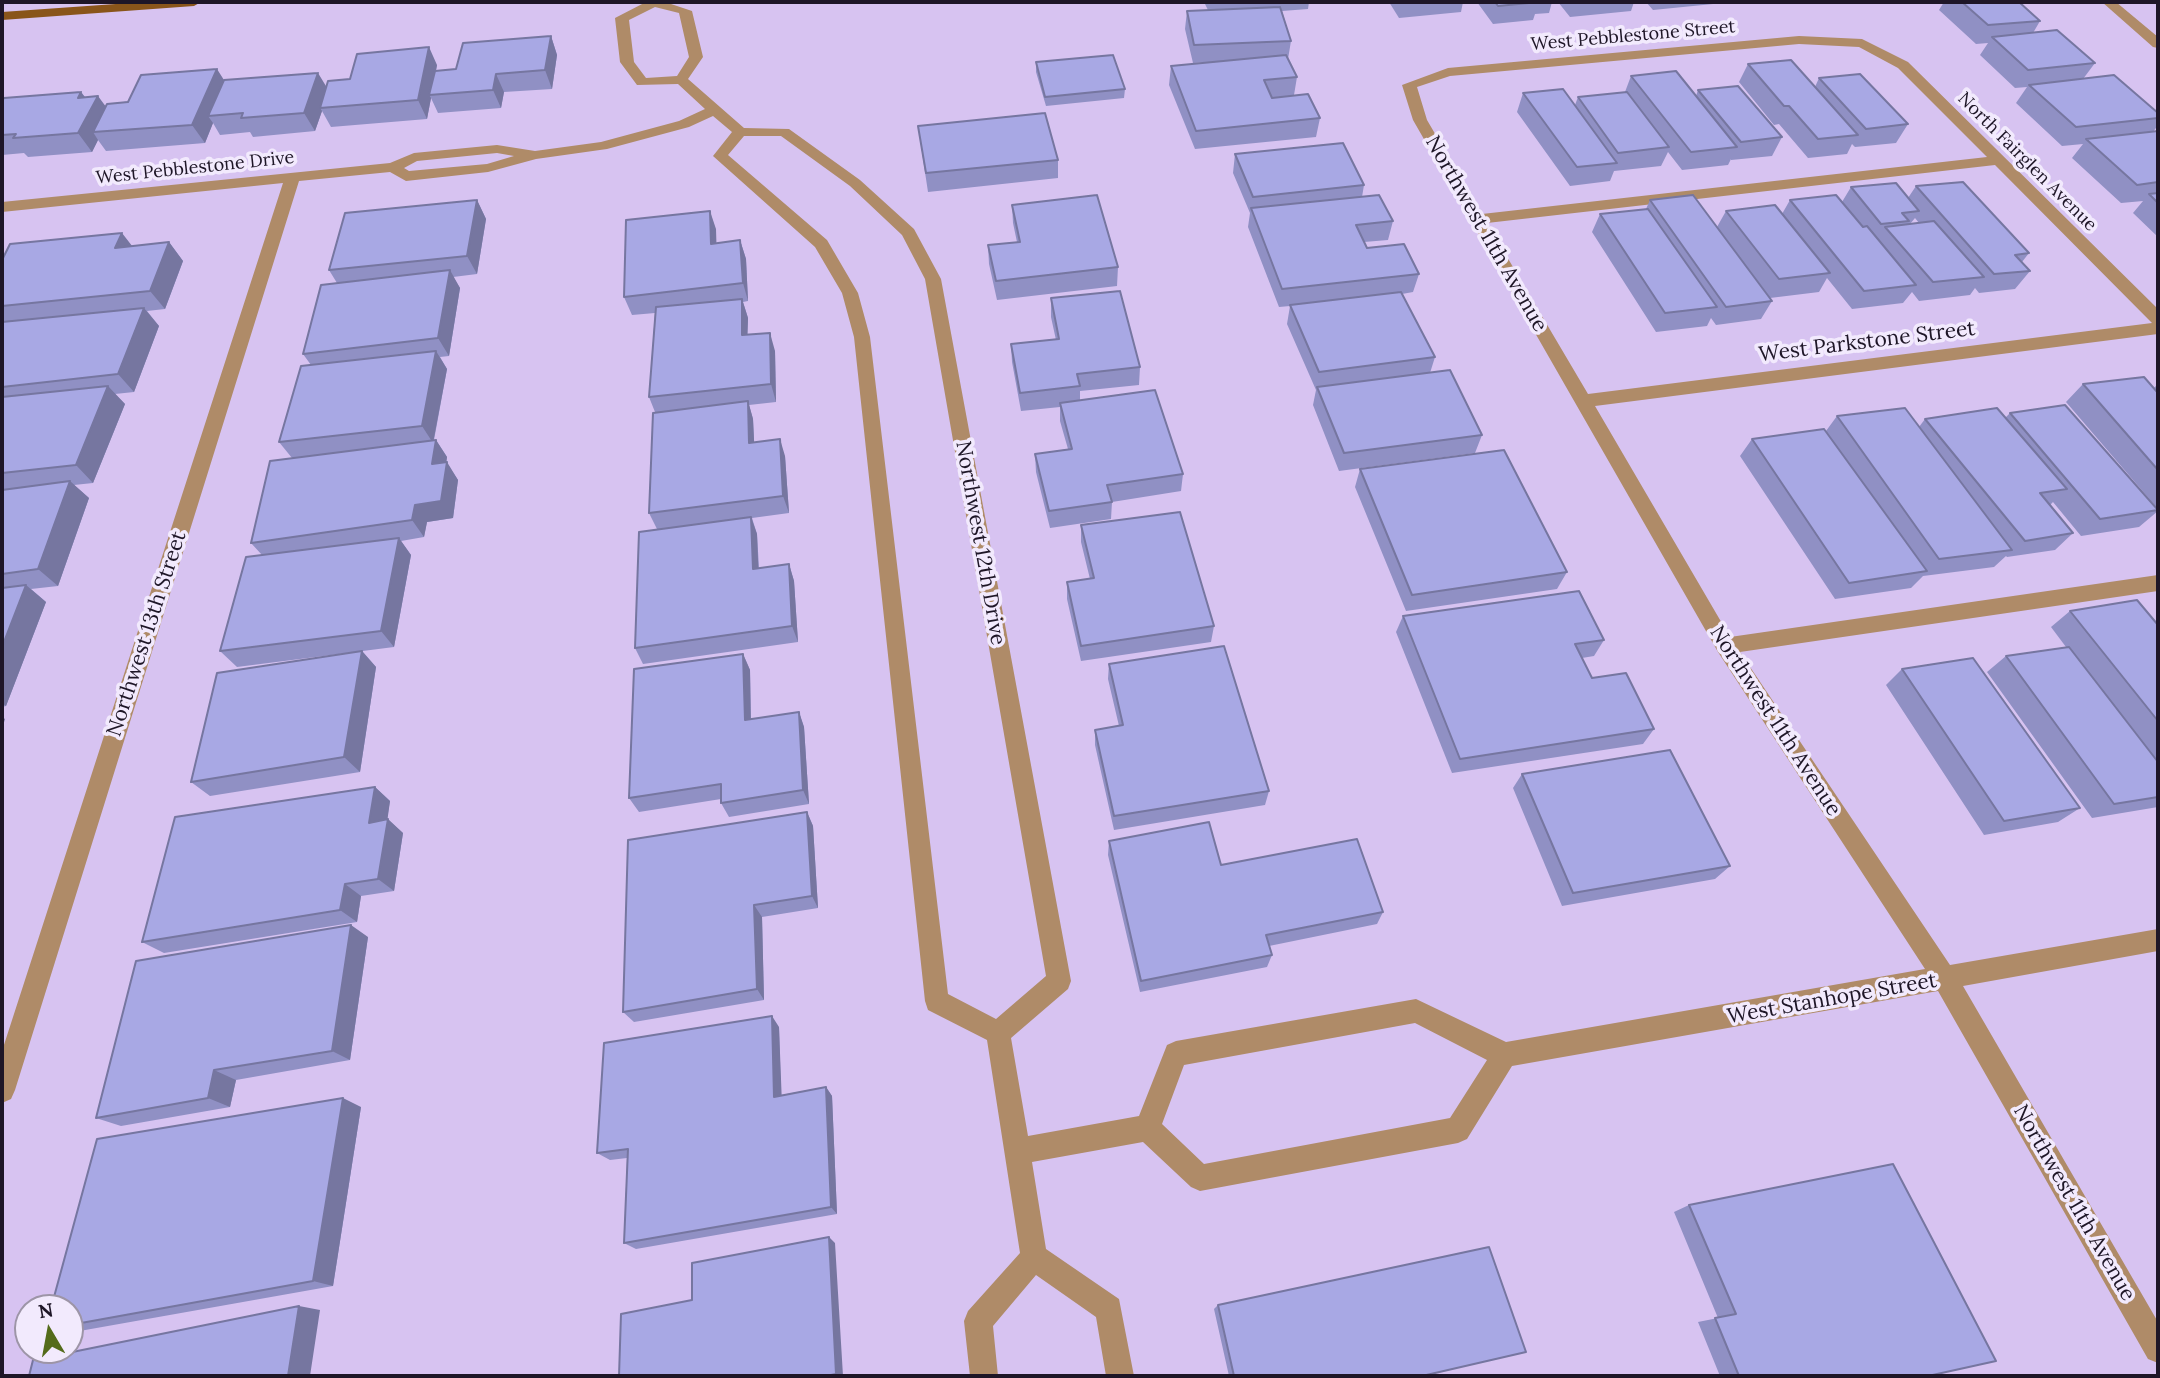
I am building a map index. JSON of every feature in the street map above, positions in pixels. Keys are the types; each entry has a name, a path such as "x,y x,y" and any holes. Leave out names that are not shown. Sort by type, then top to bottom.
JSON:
{"main road":[{"path":"2,16 194,2"}],"street":[{"path":"681,80 696,57 685,11 654,2 622,18 627,62 642,82 681,80 740,132 720,156 821,244 850,293 862,337 937,1001 998,1033 1034,1257 1109,1309 1121,1376"},
{"path":"2108,2 2158,44"},
{"name":"West Pebblestone Street","path":"1409,85 1461,71 1799,40 1862,43"},
{"name":"North Fairglen Avenue","path":"1862,43 1903,65 2158,318"},
{"name":"Northwest 11th Avenue","path":"1409,85 1420,120 1725,646 1945,979 2158,1349"},
{"name":"West Pebblestone Drive","path":"2,207 393,167 406,176 488,168 534,155 602,146 684,124 715,110"},
{"name":"Northwest 12th Drive","path":"740,132 784,132 855,183 908,232 933,279 1059,981 998,1033"},
{"path":"1477,219 1999,160"},
{"name":"Northwest 13th Street","path":"2,1090 292,178"},
{"name":"West Parkstone Street","path":"1581,401 2158,328"},
{"path":"1725,646 2158,583"},
{"name":"West Stanhope Street","path":"1505,1055 2158,940"},
{"path":"1416,1011 1505,1055 1458,1130 1200,1178 1147,1128 1176,1054 1416,1011"},
{"path":"1017,1151 1147,1128"},
{"path":"984,1376 978,1321 1034,1257"}],"building":[{"path":"1495,2 1539,2 1498,6"},
{"path":"1962,2 2019,2 2040,21 1988,25"},
{"path":"1280,7 1291,41 1194,45 1187,11"},
{"path":"2057,30 2095,63 2028,70 1992,37"},
{"path":"551,36 545,70 496,74 493,90 429,95 435,71 456,69 463,43"},
{"path":"429,47 418,100 320,108 328,81 350,79 357,54"},
{"path":"1113,55 1125,89 1045,97 1036,62"},
{"path":"1286,55 1297,77 1264,80 1272,98 1308,94 1320,118 1196,131 1171,66"},
{"path":"1791,60 1858,135 1818,139 1789,106 1784,106 1748,64"},
{"path":"217,69 192,125 93,132 107,104 128,102 141,75"},
{"path":"1676,71 1737,147 1691,152 1631,76"},
{"path":"318,73 304,113 241,118 243,113 208,116 224,80"},
{"path":"1860,74 1908,124 1866,129 1819,78"},
{"path":"2114,75 2158,113 2158,118 2076,127 2029,85"},
{"path":"1738,86 1782,137 1741,142 1698,90"},
{"path":"1563,89 1617,163 1577,167 1523,93"},
{"path":"81,92 78,98 98,96 78,133 13,138 16,134 2,135 4,98"},
{"path":"1627,92 1669,147 1618,153 1578,97"},
{"path":"1045,113 1058,160 926,173 918,126"},
{"path":"2158,131 2158,182 2137,185 2086,139"},
{"path":"1343,143 1364,185 1253,197 1235,154"},
{"path":"1963,182 2029,253 2015,255 2030,271 1994,274 1916,186"},
{"path":"1896,183 1919,211 1902,213 1909,221 1881,224 1851,187"},
{"path":"2158,193 2158,203 2149,194"},
{"path":"1097,195 1118,267 996,281 988,245 1020,242 1012,205"},
{"path":"1379,195 1393,221 1356,225 1367,248 1404,244 1419,274 1282,289 1251,208"},
{"path":"1693,195 1772,301 1726,307 1650,200"},
{"path":"1836,195 1863,227 1867,226 1916,285 1864,291 1790,200"},
{"path":"477,200 467,256 329,270 345,213"},
{"path":"1775,205 1830,273 1779,279 1726,211"},
{"path":"1648,209 1717,307 1665,313 1600,214"},
{"path":"710,211 711,244 740,240 743,283 624,297 626,220"},
{"path":"1934,221 1984,277 1933,282 1885,227"},
{"path":"122,233 115,248 169,242 150,291 2,306 2,260 10,244"},
{"path":"450,270 438,338 303,354 321,285"},
{"path":"1120,291 1140,367 1077,374 1080,386 1020,393 1011,344 1059,339 1051,298"},
{"path":"1401,292 1435,357 1319,372 1290,305"},
{"path":"742,299 742,335 770,333 771,384 649,397 656,307"},
{"path":"144,308 118,374 2,387 2,322"},
{"path":"436,351 422,426 279,442 301,366"},
{"path":"1450,370 1482,435 1344,453 1317,387"},
{"path":"2144,377 2158,393 2158,470 2083,384"},
{"path":"108,386 76,465 2,473 2,397"},
{"path":"1155,390 1183,474 1107,485 1112,502 1049,511 1035,454 1072,449 1060,403"},
{"path":"748,401 749,443 780,439 783,496 649,513 653,413"},
{"path":"2065,405 2158,510 2100,519 2010,413"},
{"path":"1905,408 2012,550 1939,559 1837,416"},
{"path":"1997,408 2067,489 2040,493 2073,533 2025,541 1925,419"},
{"path":"1824,429 1927,571 1849,583 1752,439"},
{"path":"436,440 432,464 447,462 441,501 415,505 412,520 251,543 270,461"},
{"path":"1504,450 1567,572 1412,595 1360,469"},
{"path":"70,481 38,569 2,574 2,490"},
{"path":"1180,512 1214,626 1081,646 1067,582 1094,578 1081,525"},
{"path":"751,517 753,569 789,564 792,626 635,648 639,532"},
{"path":"399,538 381,631 220,651 246,557"},
{"path":"26,585 2,647 2,588"},
{"path":"1579,591 1604,640 1575,644 1592,678 1626,673 1654,729 1460,759 1403,616"},
{"path":"2137,600 2158,625 2158,721 2070,611"},
{"path":"1224,646 1269,791 1114,816 1095,730 1123,725 1109,664"},
{"path":"2069,647 2158,762 2158,797 2114,804 2006,656"},
{"path":"362,651 344,757 191,782 217,673"},
{"path":"743,654 745,720 799,712 803,790 721,803 721,784 629,798 634,669"},
{"path":"1973,658 2080,808 2004,821 1902,669"},
{"path":"1670,750 1730,866 1573,893 1522,774"},
{"path":"375,787 369,823 388,819 378,879 345,884 340,910 142,942 175,817"},
{"path":"807,812 812,896 754,905 757,989 623,1012 628,840"},
{"path":"1209,822 1221,865 1357,839 1383,912 1266,935 1272,955 1141,981 1109,841"},
{"path":"351,925 332,1051 214,1070 208,1098 96,1118 136,961"},
{"path":"772,1016 774,1097 826,1087 831,1207 624,1243 628,1149 597,1153 604,1043"},
{"path":"343,1098 313,1281 84,1322 84,1294 55,1294 97,1139"},
{"path":"1893,1164 1996,1361 1928,1376 1739,1376 1715,1318 1736,1314 1689,1205"},
{"path":"829,1237 836,1374 619,1376 621,1314 692,1300 692,1263"},
{"path":"1489,1247 1526,1352 1422,1376 1234,1376 1218,1305"},
{"path":"299,1306 288,1376 29,1376 32,1364 84,1364 84,1350"}]}
